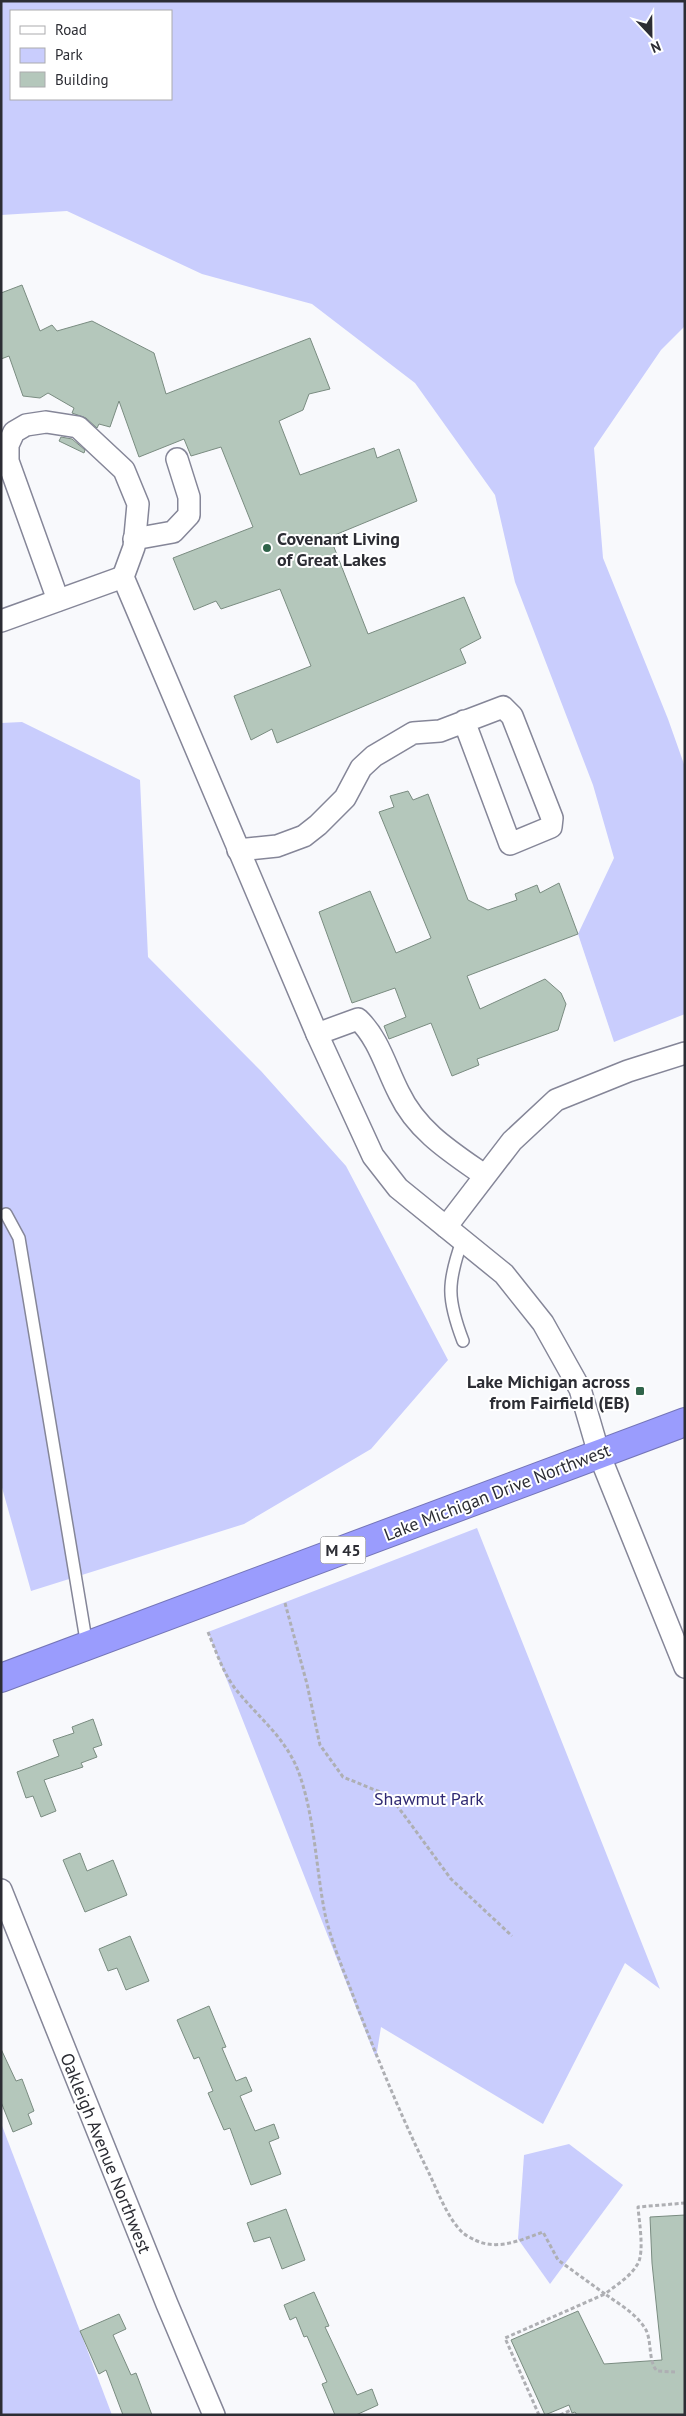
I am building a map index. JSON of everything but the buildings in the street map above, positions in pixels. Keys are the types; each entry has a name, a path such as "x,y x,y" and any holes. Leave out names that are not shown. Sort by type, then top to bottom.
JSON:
{"highway":[{"name":"Lake Michigan Drive Northwest","path":"1,1678 685,1422"}],"street":[{"path":"58,600 8,461 8,445 14,432 26,425 46,422 78,427 124,470 138,504 134,547 123,577 317,1034 373,1156 398,1188 504,1274 543,1323 580,1388 599,1454 685,1667"},
{"path":"134,539 173,532 190,515 189,497 177,459"},
{"path":"1,621 123,577"},
{"path":"238,850 277,846 304,836 345,798 361,768 374,756 413,733 440,731 464,721 503,706 512,716 552,818 551,827 510,844 464,721"},
{"path":"317,1034 358,1020 371,1031 399,1095 416,1120 437,1142 484,1175"},
{"path":"454,1234 484,1175 512,1141 556,1100 628,1071 685,1053"},
{"name":"Oakleigh Avenue Northwest","path":"1,1890 167,2304 214,2415"}],"lane":[{"path":"6,1214 19,1238 87,1646"},
{"path":"454,1234 450,1299 452,1312 463,1341"}],"path":[{"path":"285,1603 307,1684 320,1745 343,1776 390,1796 451,1880 512,1936"},
{"path":"208,1632 237,1692 268,1723 292,1758 300,1775 332,1937 380,2065 412,2138 450,2215 462,2233 476,2241 491,2246 509,2243 543,2232 558,2260 639,2320 646,2331 653,2366 657,2371 675,2372"},
{"path":"539,2415 505,2338 605,2294 626,2277 638,2264 641,2252 638,2207 685,2203"},
{"path":"560,2415 571,2410"}],"green space":[{"path":"1,1 685,1 685,326 661,350 594,448 603,558 668,719 685,767 685,1014 614,1042 578,934 614,858 593,785 515,582 495,495 415,383 312,304 202,274 67,211 1,215"},
{"path":"22,722 140,780 148,957 261,1071 346,1166 448,1360 371,1449 244,1524 31,1591 1,1484 1,723"},
{"name":"Shawmut Park","path":"477,1528 660,1989 625,1963 543,2124 381,2027 376,2058 208,1632"},
{"path":"1,2123 112,2415 1,2415"},
{"path":"569,2144 623,2185 550,2284 518,2239 524,2155"}],"place":[{"name":"Covenant Living of Great Lakes","path":"267,548"},
{"name":"Lake Michigan across from Fairfield (EB)","path":"640,1391"}]}
